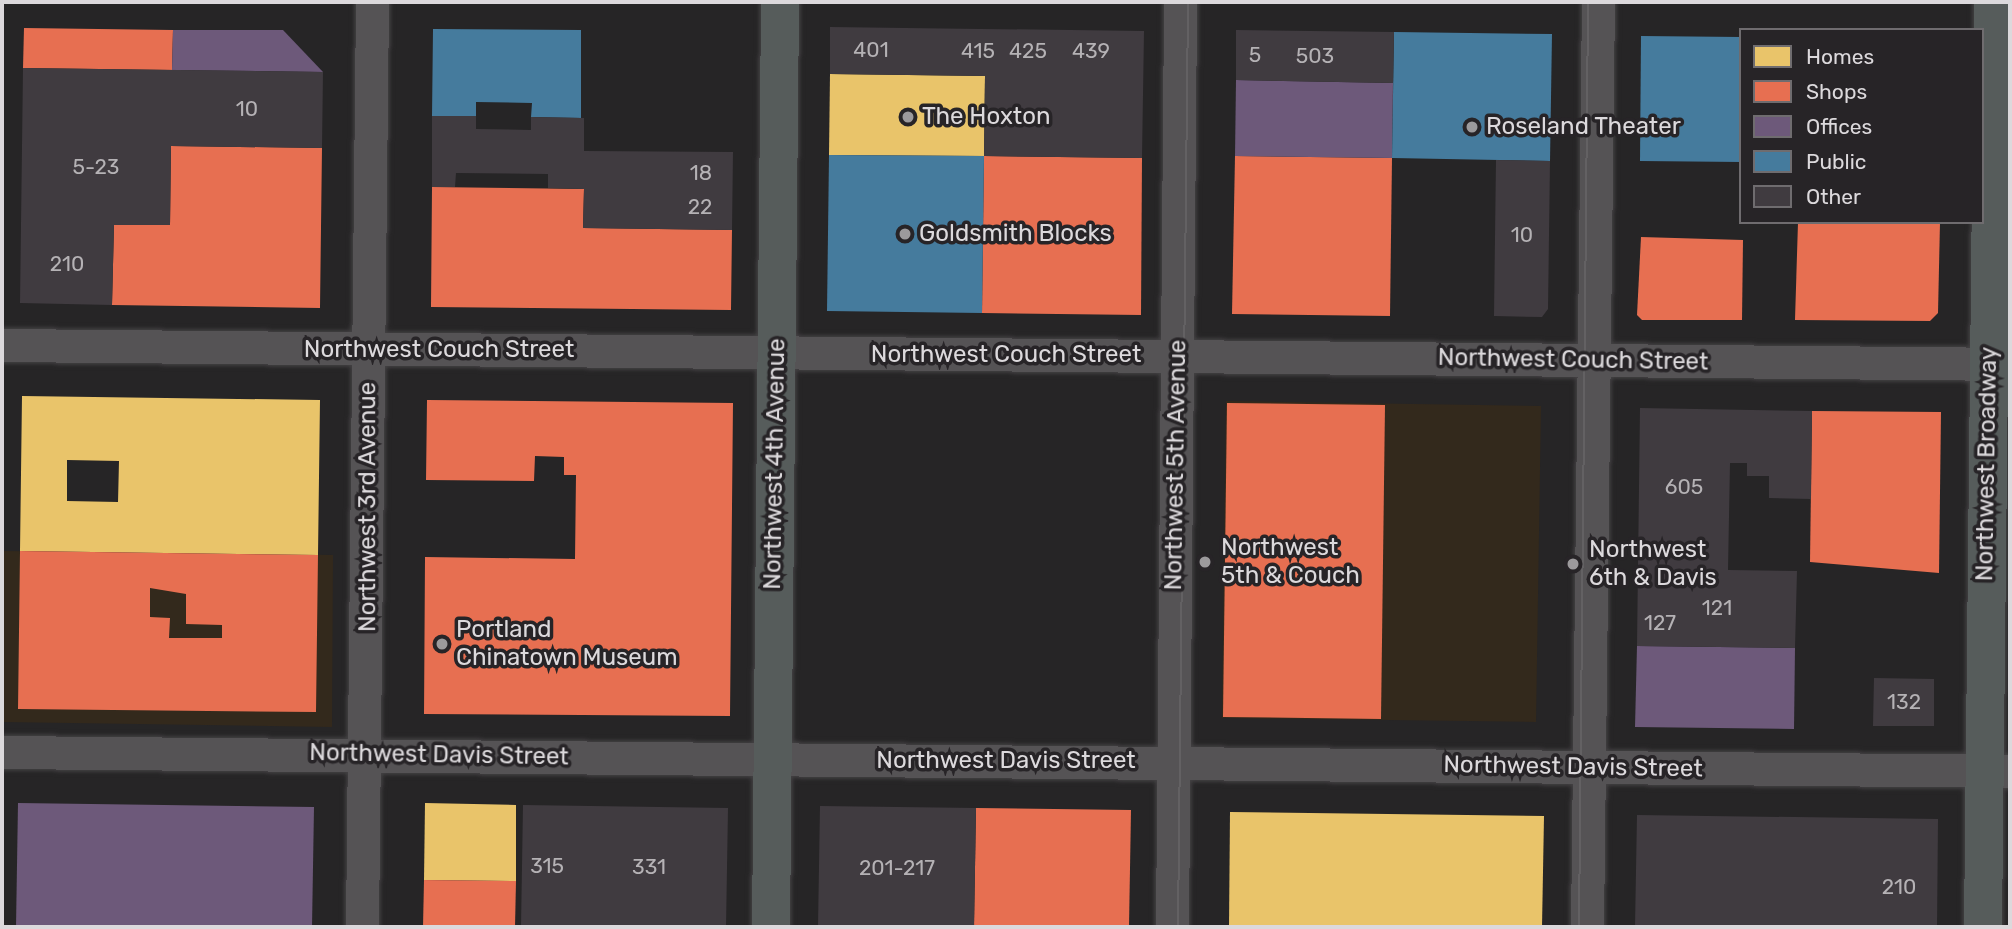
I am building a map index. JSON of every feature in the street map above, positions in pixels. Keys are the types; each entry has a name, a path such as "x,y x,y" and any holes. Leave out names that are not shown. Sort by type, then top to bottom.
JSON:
{"main road":[{"name":"Northwest 4th Avenue","path":"771,927 780,2"},
{"name":"Northwest Broadway","path":"1983,927 1997,771 1999,364 1993,2"}],"street":[{"name":"Northwest 3rd Avenue","path":"362,927 366,754 372,2"},
{"name":"Northwest 5th Avenue","path":"1172,927 1180,2"},
{"path":"1587,927 1598,2"},
{"name":"Northwest Couch Street","path":"2,345 1999,364"},
{"name":"Northwest Davis Street","path":"2,752 1997,771"}],"shaded area":[{"path":"1226,401 1541,406 1536,722 1222,718"},
{"path":"3,551 333,555 332,727 2,722"}],"building: Homes":[{"path":"830,74 985,76 984,156 829,155"},
{"path":"22,396 320,400 318,555 20,551","holes":["67,460 119,461 118,502 67,501"]},
{"path":"425,803 516,805 516,881 424,880"},
{"path":"1230,812 1544,816 1542,927 1229,927"}],"building: Shops":[{"path":"24,28 173,30 172,70 23,68"},
{"path":"171,146 322,148 320,308 112,305 114,225 170,225"},
{"path":"984,156 1142,158 1141,315 982,313"},
{"path":"1235,156 1392,158 1390,316 1232,314"},
{"path":"432,187 584,189 583,228 732,230 731,310 431,307"},
{"path":"1798,224 1940,224 1938,313 1930,321 1795,320"},
{"path":"1641,237 1743,240 1742,320 1642,320 1637,315"},
{"path":"427,400 733,403 730,716 424,714 425,557 575,559 576,475 564,475 564,457 535,456 534,481 426,480"},
{"path":"1227,403 1385,405 1381,719 1223,717"},
{"path":"1812,411 1941,412 1939,573 1810,562"},
{"path":"20,551 318,555 316,712 18,709","holes":["150,588 186,594 186,624 222,625 222,638 169,638 170,618 150,617"]},
{"path":"976,808 1131,810 1129,927 974,927"},
{"path":"424,880 516,881 515,927 423,927"}],"building: Offices":[{"path":"173,30 283,30 323,72 172,70"},
{"path":"1236,80 1393,83 1392,158 1235,156"},
{"path":"1637,646 1795,648 1794,729 1635,727"},
{"path":"18,803 314,807 312,927 16,927"}],"building: Public":[{"path":"433,29 581,30 581,118 531,117 532,103 476,102 476,116 432,116"},
{"name":"Roseland Theater","path":"1394,32 1552,34 1550,161 1392,158"},
{"path":"1641,36 1739,37 1739,162 1640,161"},
{"name":"Goldsmith Blocks","path":"829,155 984,156 982,313 827,311"}],"building: Other":[{"path":"830,27 1144,31 1142,158 984,156 985,76 830,74"},
{"path":"1236,30 1394,32 1393,83 1236,80"},
{"path":"23,68 323,72 322,148 171,146 170,225 114,225 112,305 20,303"},
{"path":"432,116 476,116 476,129 531,130 531,117 584,118 584,151 733,152 732,230 583,228 584,189 548,188 548,174 456,173 455,187 432,187"},
{"path":"1496,160 1550,161 1548,309 1542,317 1494,316"},
{"path":"1640,408 1812,411 1811,499 1769,498 1769,476 1747,476 1747,463 1730,463 1728,570 1797,571 1795,648 1637,646"},
{"path":"1874,678 1934,679 1934,726 1873,726"},
{"path":"523,805 728,808 726,927 521,927"},
{"path":"820,806 976,808 974,927 818,927"},
{"path":"1637,815 1938,819 1937,927 1635,927"}],"tram line":[{"path":"1178,927 1188,2"},
{"path":"1579,927 1588,2"}],"place":[{"name":"The Hoxton","path":"908,117"},
{"name":"Roseland Theater","path":"1472,127"},
{"name":"Goldsmith Blocks","path":"905,234"},
{"name":"Northwest 5th & Couch","path":"1205,562"},
{"name":"Northwest 6th & Davis","path":"1573,564"},
{"name":"Portland Chinatown Museum","path":"442,644"}]}
